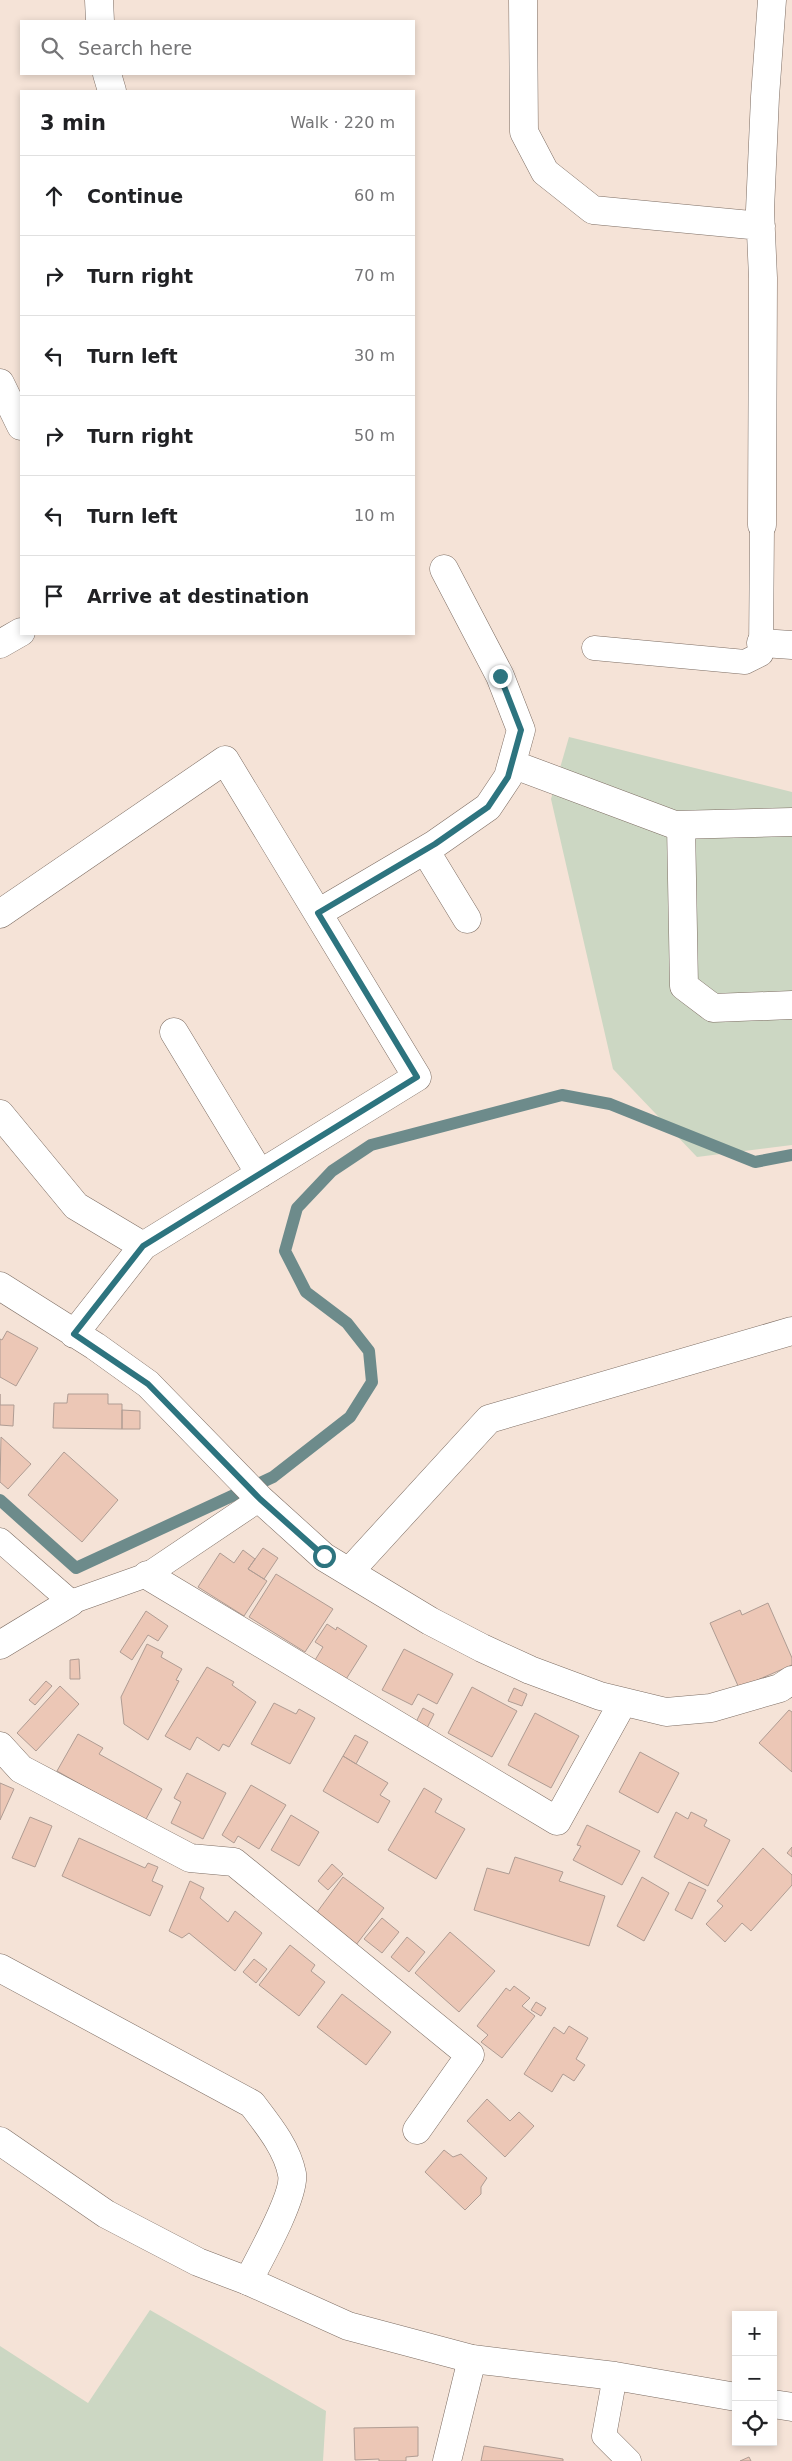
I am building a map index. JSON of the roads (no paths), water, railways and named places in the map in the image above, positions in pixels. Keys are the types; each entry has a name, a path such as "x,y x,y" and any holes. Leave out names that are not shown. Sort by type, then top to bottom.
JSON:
{"street":[{"path":"99,0 100,20"},
{"path":"522,0 524,132 544,172 593,210 761,226"},
{"path":"762,525 763,278 761,226 765,97 772,0"},
{"path":"108,75 112,90"},
{"path":"0,383 20,424"},
{"path":"318,913 425,850 488,807 508,777 521,730 500,676 444,569"},
{"path":"0,644 20,633"},
{"path":"761,643 792,644"},
{"path":"0,914 225,760 417,1077 143,1246 74,1334"},
{"path":"512,764 675,825 792,822"},
{"path":"681,825 684,986 713,1008 792,1005"},
{"path":"425,850 467,919"},
{"path":"174,1032 260,1174"},
{"path":"0,1114 76,1206 143,1246"},
{"path":"0,1286 148,1384 260,1499 324,1556 430,1621 482,1648 538,1673 600,1696 666,1712 711,1708 780,1688 792,1680"},
{"path":"349,1572 490,1419 792,1331"},
{"path":"147,1575 557,1821 622,1702"},
{"path":"0,1645 71,1602"},
{"path":"0,1746 21,1769 190,1858 234,1862 470,2054 418,2130"},
{"path":"0,1968 252,2104 275,2133 293,2176 285,2208 248,2281"},
{"path":"0,2141 106,2214 198,2262 248,2281 348,2326 472,2359 615,2376 732,2397"},
{"path":"447,2461 472,2359"},
{"path":"777,2405 792,2407"}],"lane":[{"path":"594,648 746,662 761,654 762,525"},
{"path":"0,1540 71,1602 147,1575 260,1499"},
{"path":"615,2376 604,2436 629,2461"}],"waterway":[{"path":"0,1500 76,1568 273,1477 350,1417 372,1382 369,1351 347,1323 306,1292 285,1251 297,1208 332,1171 371,1145 562,1095 610,1104 755,1162 792,1155"}]}
